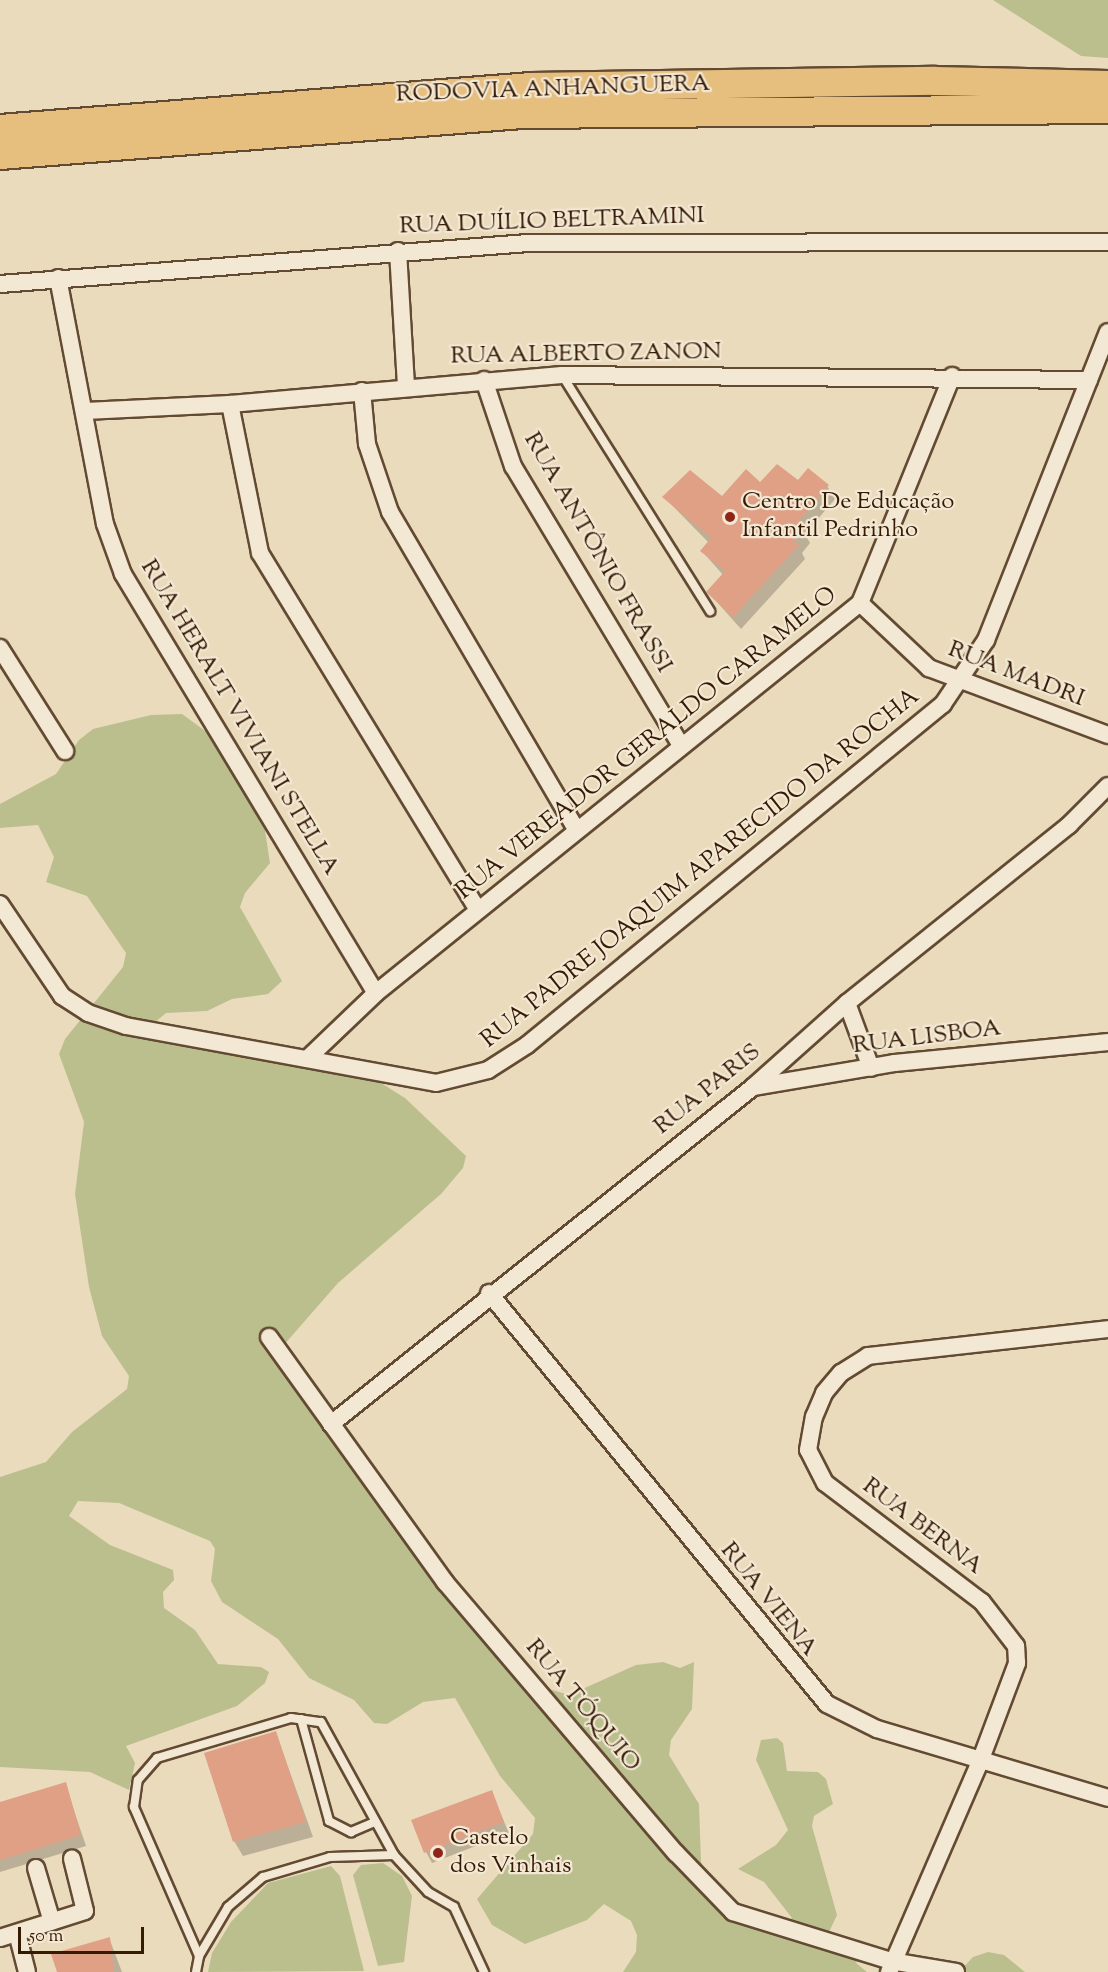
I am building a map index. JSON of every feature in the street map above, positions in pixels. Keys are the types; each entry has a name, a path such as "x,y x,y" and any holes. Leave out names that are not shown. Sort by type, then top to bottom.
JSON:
{"highway":[{"name":"RODOVIA ANHANGUERA","path":"0,129 531,87 935,81 1108,85"},
{"name":"RODOVIA ANHANGUERA","path":"0,155 522,114 1108,109"}],"street":[{"name":"RUA DUÍLIO BELTRAMINI","path":"0,284 398,251 724,240 1108,242"},
{"path":"398,251 406,384"},
{"name":"RUA HERALT VIVIANI STELLA","path":"58,278 105,524 123,574 376,993"},
{"name":"RUA PADRE JOAQUIM APARECIDO DA ROCHA","path":"0,903 40,969 62,996 88,1014 126,1026 436,1083 488,1071 910,735 959,683 986,640 1108,332"},
{"name":"RUA ALBERTO ZANON","path":"85,411 230,404 362,391 406,384 562,375 952,376 1089,380"},
{"name":"RUA VEREADOR GERALDO CARAMELO","path":"307,1059 376,993 680,744 860,603 952,376"},
{"name":"RUA ANTÔNIO FRASSI","path":"484,380 513,466 680,744"},
{"path":"362,391 368,444 390,512 576,829"},
{"path":"230,404 260,553 478,910"},
{"name":"RUA MADRI","path":"860,603 928,668 959,683 1108,735"},
{"path":"0,648 65,751"},
{"name":"RUA PARIS","path":"331,1424 489,1293 753,1087 847,1003 1069,825 1108,786"},
{"path":"847,1003 871,1068"},
{"name":"RUA LISBOA","path":"753,1087 871,1068 1108,1042"},
{"name":"RUA VIENA","path":"489,1293 808,1686 852,1719 1108,1798"},
{"name":"RUA BERNA","path":"890,1967 981,1759 1017,1663 1016,1646 982,1602 825,1483 808,1450 814,1417 824,1393 841,1373 868,1356 1108,1329"},
{"name":"RUA TÓQUIO","path":"269,1337 445,1582 676,1853 733,1912 890,1967 956,1972"},
{"path":"0,1938 85,1911 72,1859"},
{"path":"36,1868 52,1922"},
{"path":"17,1933 27,1972"}],"lane":[{"path":"562,375 710,611"},
{"path":"301,1719 329,1821 351,1832 375,1822"},
{"path":"199,1956 134,1807 138,1780 157,1758 301,1719 327,1729 394,1854 428,1892 454,1907 484,1972"},
{"path":"196,1972 199,1956 228,1908 263,1877 330,1857 394,1854"}],"green space":[{"path":"993,0 1108,0 1108,58 1081,56"},
{"path":"182,714 219,741 264,824 270,863 245,893 240,907 282,981 268,994 232,999 207,1011 166,1013 154,1023 171,1035 231,1054 308,1064 381,1083 405,1098 466,1156 463,1168 441,1194 338,1283 283,1346 466,1611 536,1685 569,1695 636,1665 663,1662 680,1668 694,1662 692,1709 671,1740 669,1755 699,1804 701,1862 716,1897 782,1926 792,1918 764,1882 738,1869 776,1845 788,1830 756,1760 761,1740 777,1738 783,1743 787,1771 818,1772 826,1779 833,1804 814,1816 812,1826 837,1915 829,1932 866,1948 856,1963 867,1972 623,1972 636,1952 637,1935 631,1921 604,1904 587,1920 525,1944 492,1925 477,1899 533,1834 535,1818 500,1776 455,1698 423,1702 387,1724 374,1723 354,1700 309,1678 278,1639 222,1602 211,1581 215,1549 210,1541 119,1503 78,1501 69,1516 110,1545 173,1570 174,1580 163,1592 164,1608 195,1630 218,1664 261,1667 269,1672 265,1683 237,1706 126,1746 135,1763 129,1790 90,1772 0,1767 0,1477 46,1462 72,1432 127,1389 129,1376 102,1336 89,1287 75,1194 84,1122 59,1054 65,1039 123,967 126,953 87,896 46,882 54,857 38,825 0,828 0,804 56,774 79,740 93,729 151,715"},
{"path":"383,1863 402,1876 412,1896 404,1962 378,1966 353,1875 361,1865"},
{"path":"331,1866 340,1876 364,1971 208,1972 212,1953 231,1922 268,1883"},
{"path":"988,1952 1004,1955 1025,1972 959,1972 973,1957"}],"building":[{"path":"777,464 798,480 808,468 829,485 797,523 804,529 794,540 799,545 733,617 706,592 725,571 700,551 711,538 662,497 690,470 722,496 746,469 760,482"},
{"path":"276,1731 306,1822 233,1842 204,1753"},
{"path":"66,1782 81,1835 0,1860 0,1802"},
{"path":"492,1790 504,1822 424,1853 411,1820"},
{"path":"110,1937 114,1972 57,1972 51,1954"}],"place":[{"name":"Centro De Educação Infantil Pedrinho","path":"730,517"},
{"name":"Castelo dos Vinhais","path":"438,1853"}]}
